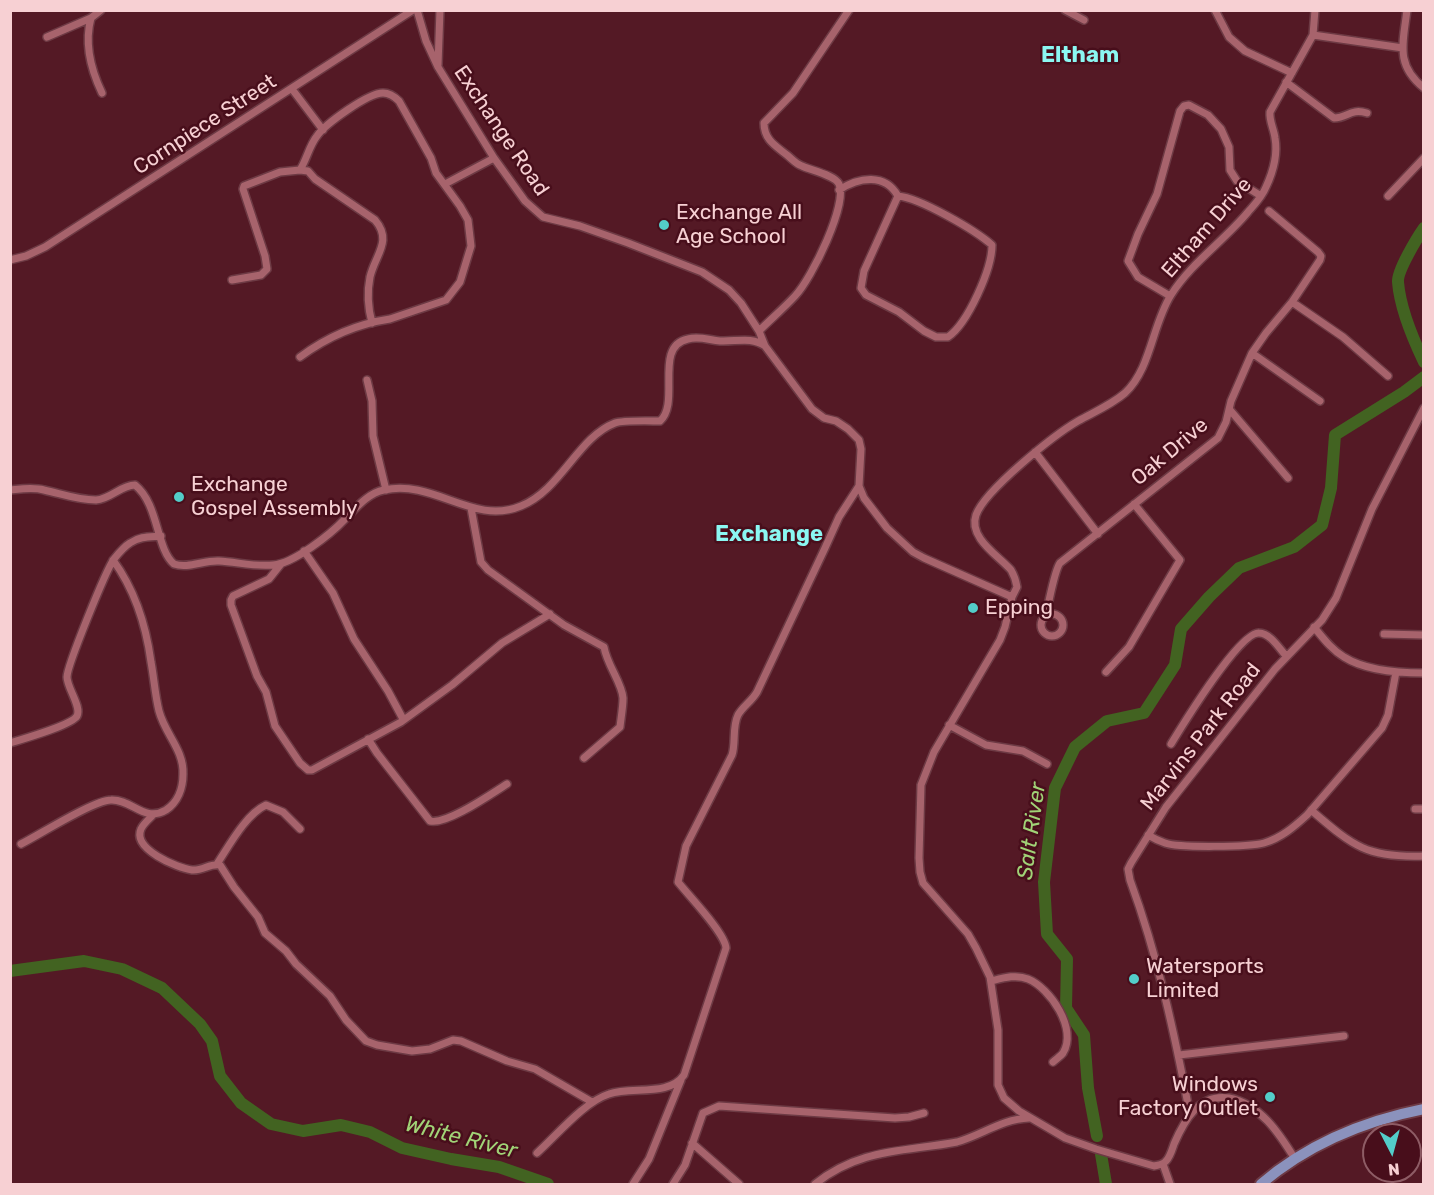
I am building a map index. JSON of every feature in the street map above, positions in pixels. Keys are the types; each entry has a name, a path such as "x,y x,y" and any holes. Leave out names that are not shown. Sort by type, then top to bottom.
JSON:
{"main road":[{"path":"1261,1185 1295,1158 1327,1140 1396,1115 1424,1109"}],"street":[{"path":"47,37 91,18 101,10"},
{"name":"Exchange Road","path":"415,10 438,66 494,158 525,201 543,217 589,229 702,272 729,290 741,303 765,345 812,409 824,418 836,421 848,429 859,441 861,449 860,486"},
{"name":"Cornpiece Street","path":"10,260 26,256 45,247 415,10"},
{"path":"438,66 440,10"},
{"path":"759,331 795,296 805,282 825,247 841,198 839,184 833,178 801,166 772,145 764,131 764,123 792,93 849,10"},
{"path":"1065,10 1084,20"},
{"path":"1215,10 1229,37 1245,51 1292,73"},
{"name":"Eltham Drive","path":"1012,597 1017,587 1012,571 991,551 981,537 975,527 975,516 996,488 1035,452 1079,421 1110,404 1129,388 1141,369 1170,296 1261,196 1271,174 1276,154 1270,112 1313,35 1315,10"},
{"path":"1407,10 1403,48 1405,68 1411,79 1424,88"},
{"path":"91,18 87,45 95,78 102,93"},
{"path":"1313,35 1403,48"},
{"path":"1286,82 1334,118 1358,111 1367,114"},
{"path":"292,89 323,130"},
{"path":"300,170 317,136 323,130 370,97 384,93 395,96 427,151 436,173 468,220 471,246 460,282 446,300 357,326 316,345 300,357"},
{"path":"1170,296 1138,277 1128,261 1157,194 1180,111 1184,106 1189,105 1208,115 1221,129 1229,147 1230,170 1237,181 1261,196"},
{"path":"445,184 494,158"},
{"path":"1388,196 1424,158"},
{"path":"232,280 261,275 267,269 265,256 243,194 244,186 280,172 308,171 315,179 381,226 383,245 370,274 368,294 372,323"},
{"path":"839,190 853,181 875,179 892,186 898,196"},
{"path":"898,196 910,197 965,225 992,245 992,256 980,288 961,322 948,337 936,337 924,331 899,312 866,295 861,288 864,271 898,196"},
{"name":"Oak Drive","path":"1045,617 1060,562 1218,438 1252,353 1292,302 1320,260 1318,252 1269,211"},
{"path":"1292,302 1343,337 1388,376"},
{"path":"550,614 502,643 452,685 401,722 308,770 300,763 276,726 266,692 256,676 231,600 237,594 269,579 281,564 304,551 341,523 360,504 386,490 407,488 424,490 471,508 491,512 520,506 554,483 591,440 607,427 617,422 660,421 663,419 668,400 672,351 681,341 700,338 718,341 756,339 765,345"},
{"path":"1252,353 1320,401"},
{"path":"367,380 372,401 373,436 386,490"},
{"name":"Marvins Park Road","path":"1190,1115 1179,1055 1164,995 1129,877 1130,865 1166,807 1286,656 1322,620 1341,588 1372,509 1424,408"},
{"path":"1230,410 1288,478"},
{"path":"1035,452 1098,534"},
{"path":"10,490 44,490 72,498 99,500 129,485 135,485 149,503 170,561 178,566 213,561 249,565 281,564"},
{"path":"860,486 864,498 887,528 913,552 1012,597 1000,640 934,752 921,785 920,872 925,886 956,918 972,941 991,981 998,1030 998,1085 1004,1098 1031,1118 1065,1138 1154,1166 1163,1164 1168,1159 1180,1129 1190,1115 1200,1105 1221,1097 1244,1102 1266,1119 1295,1158"},
{"path":"633,1185 649,1159 682,1078 726,948 719,932 678,882 686,846 732,755 737,717 753,700 830,533 860,486"},
{"path":"1106,672 1129,647 1163,593 1180,560 1134,504"},
{"path":"471,508 481,562 500,580 573,630 604,647 623,698 620,727 584,758"},
{"path":"10,743 72,721 79,713 67,676 113,560 130,543 142,537 161,536"},
{"path":"304,551 333,593 354,639 388,691 403,719"},
{"path":"113,560 127,581 136,602 151,658 159,711 182,761 183,784 177,798 169,808 154,814 141,829 142,842 156,855 192,870 217,864 258,808 266,805 283,812 300,829"},
{"path":"1048,606 1061,619 1063,626 1061,632 1056,635 1047,635 1042,630 1042,622 1045,617 1054,614"},
{"path":"1314,627 1328,644 1346,658 1396,672 1424,673"},
{"path":"1171,744 1240,643 1250,634 1260,633 1268,636 1286,656"},
{"path":"1384,634 1424,635"},
{"path":"1148,835 1164,843 1187,846 1257,844 1281,836 1296,826 1311,810 1382,728 1388,714 1396,672"},
{"path":"949,725 986,745 1023,751 1047,764"},
{"path":"368,739 430,821 442,820 471,806 507,784"},
{"path":"21,844 91,806 110,799 127,804 138,811 154,814"},
{"path":"1311,810 1341,835 1370,852 1397,856 1424,856"},
{"path":"217,864 258,917 265,933 330,996 346,1020 366,1041 412,1051 430,1049 453,1040 460,1041 507,1061 547,1074 592,1102"},
{"path":"991,981 1016,976 1027,978 1039,985 1053,999 1060,1010 1067,1034 1063,1054 1053,1062"},
{"path":"1179,1055 1344,1036"},
{"path":"537,1153 592,1102 621,1091 671,1086 682,1078"},
{"path":"673,1185 685,1165 703,1113 718,1106 895,1118 924,1113"},
{"path":"814,1185 835,1170 876,1154 957,1142 1008,1120 1031,1118"},
{"path":"692,1143 739,1185"},
{"path":"1163,1164 1170,1185"}],"waterway":[{"name":"Salt River","path":"1424,228 1404,263 1398,282 1404,313 1424,362"},
{"name":"Salt River","path":"1097,1136 1088,1088 1084,1035 1066,1008 1067,959 1047,934 1044,882 1055,788 1075,747 1107,721 1144,713 1175,665 1181,629 1209,597 1239,568 1294,547 1322,525 1331,488 1335,435 1424,377"},
{"name":"White River","path":"10,971 84,961 122,969 162,988 200,1024 212,1041 220,1076 241,1103 271,1124 303,1131 341,1125 370,1132 402,1148 499,1167 548,1184"},
{"name":"Salt River","path":"1101,1154 1106,1184"}],"place":[{"name":"Exchange All Age School","path":"664,225"},
{"name":"Exchange Gospel Assembly","path":"179,497"},
{"name":"Epping","path":"973,608"},
{"name":"Watersports Limited","path":"1134,979"},
{"name":"Windows Factory Outlet","path":"1270,1097"}],"district":[{"name":"Eltham","path":"1080,56"},
{"name":"Exchange","path":"769,535"}]}
